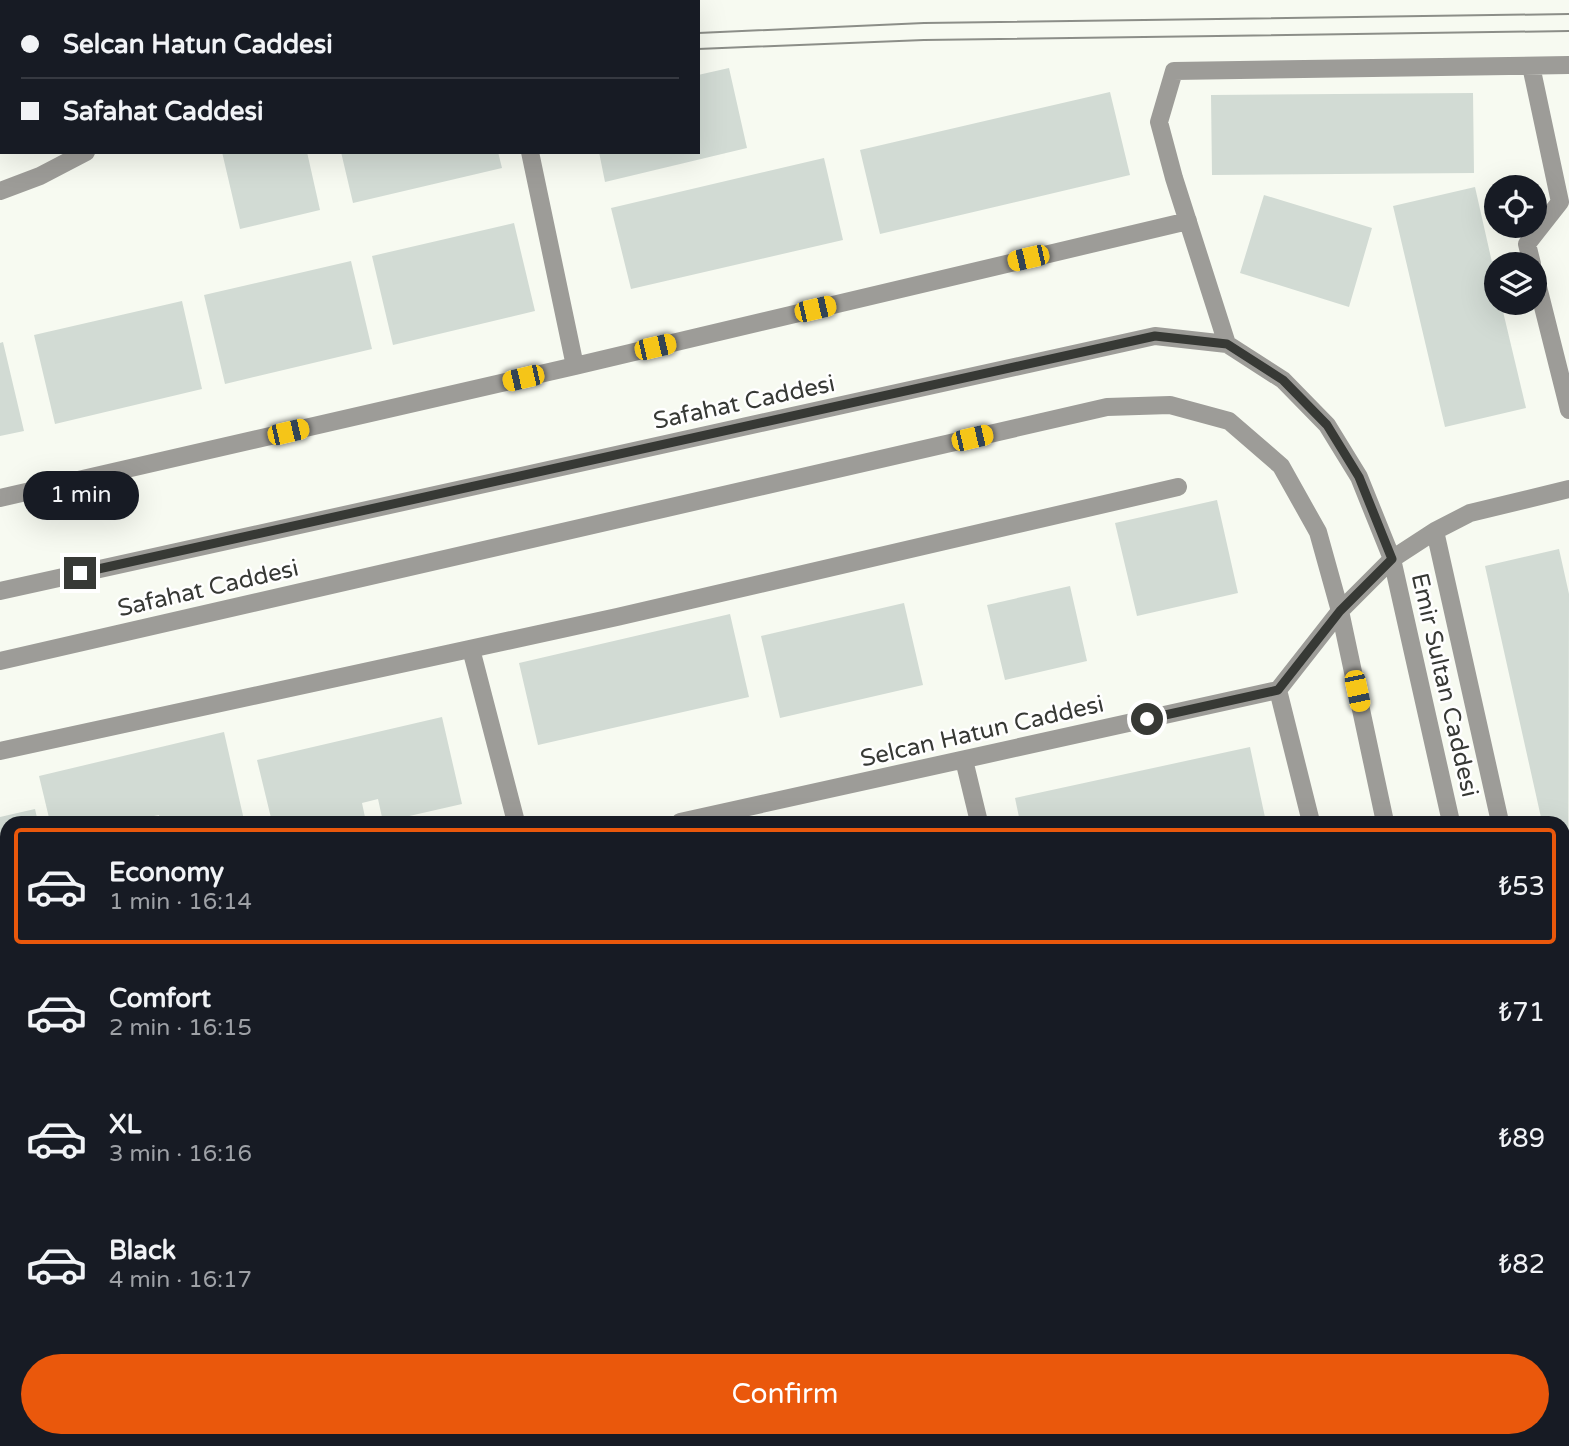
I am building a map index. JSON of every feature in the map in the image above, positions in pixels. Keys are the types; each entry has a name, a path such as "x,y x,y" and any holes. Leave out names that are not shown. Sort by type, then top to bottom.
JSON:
{"street":[{"path":"1227,344 1159,122 1174,71 1569,65"},
{"path":"1529,252 1527,244 1560,202 1531,66"},
{"path":"0,191 40,176 82,154"},
{"path":"530,154 575,366"},
{"path":"0,498 575,366 1188,220"},
{"path":"1545,315 1569,410"},
{"name":"Safahat Caddesi","path":"0,591 1155,336 1227,344 1283,380 1327,425 1359,477 1392,559"},
{"name":"Safahat Caddesi","path":"0,661 1107,407 1170,405 1229,421 1271,457 1281,466 1318,532 1340,611"},
{"path":"0,751 630,614 1178,487"},
{"path":"1310,816 1278,690 1340,611 1392,559 1435,531 1470,513 1569,489"},
{"path":"1435,531 1499,816"},
{"name":"Emir Sultan Caddesi","path":"1392,559 1450,816"},
{"path":"1340,611 1384,816"},
{"path":"471,649 514,816"},
{"name":"Selcan Hatun Caddesi","path":"707,816 1278,690"},
{"path":"964,760 978,816"}],"building":[{"path":"729,68 747,148 605,182 599,154 700,154 700,75"},
{"path":"1110,92 1130,175 880,234 860,150"},
{"path":"1473,93 1474,173 1212,175 1211,95"},
{"path":"222,154 307,154 320,210 240,229"},
{"path":"341,154 498,154 502,168 353,203"},
{"path":"824,158 843,240 631,289 611,208"},
{"path":"1475,187 1484,238 1487,238 1490,252 1484,252 1484,315 1504,315 1526,408 1445,427 1393,206"},
{"path":"1264,195 1372,228 1349,307 1240,273"},
{"path":"514,223 535,311 393,345 372,256"},
{"path":"351,261 372,349 225,384 204,295"},
{"path":"182,301 202,389 55,424 34,335"},
{"path":"3,342 24,431 0,436 0,343"},
{"path":"1217,500 1238,593 1137,616 1115,523"},
{"path":"1559,549 1569,594 1568,816 1541,816 1485,566"},
{"path":"1070,586 1087,661 1005,680 987,605"},
{"path":"904,603 923,685 780,718 761,636"},
{"path":"730,614 749,697 538,745 519,663"},
{"path":"442,717 462,804 409,816 382,816 378,799 362,803 365,816 271,816 257,760"},
{"path":"224,732 243,816 49,816 39,776"},
{"path":"1250,747 1265,816 1019,816 1015,798"},
{"path":"35,809 37,816 4,816"}],"tram line":[{"path":"700,33 924,23 1569,14"},
{"path":"700,49 924,40 1569,31"}],"route":[{"path":"80,573 1155,336 1227,344 1283,380 1327,425 1359,477 1392,559 1340,611 1278,690 1147,719"}]}
